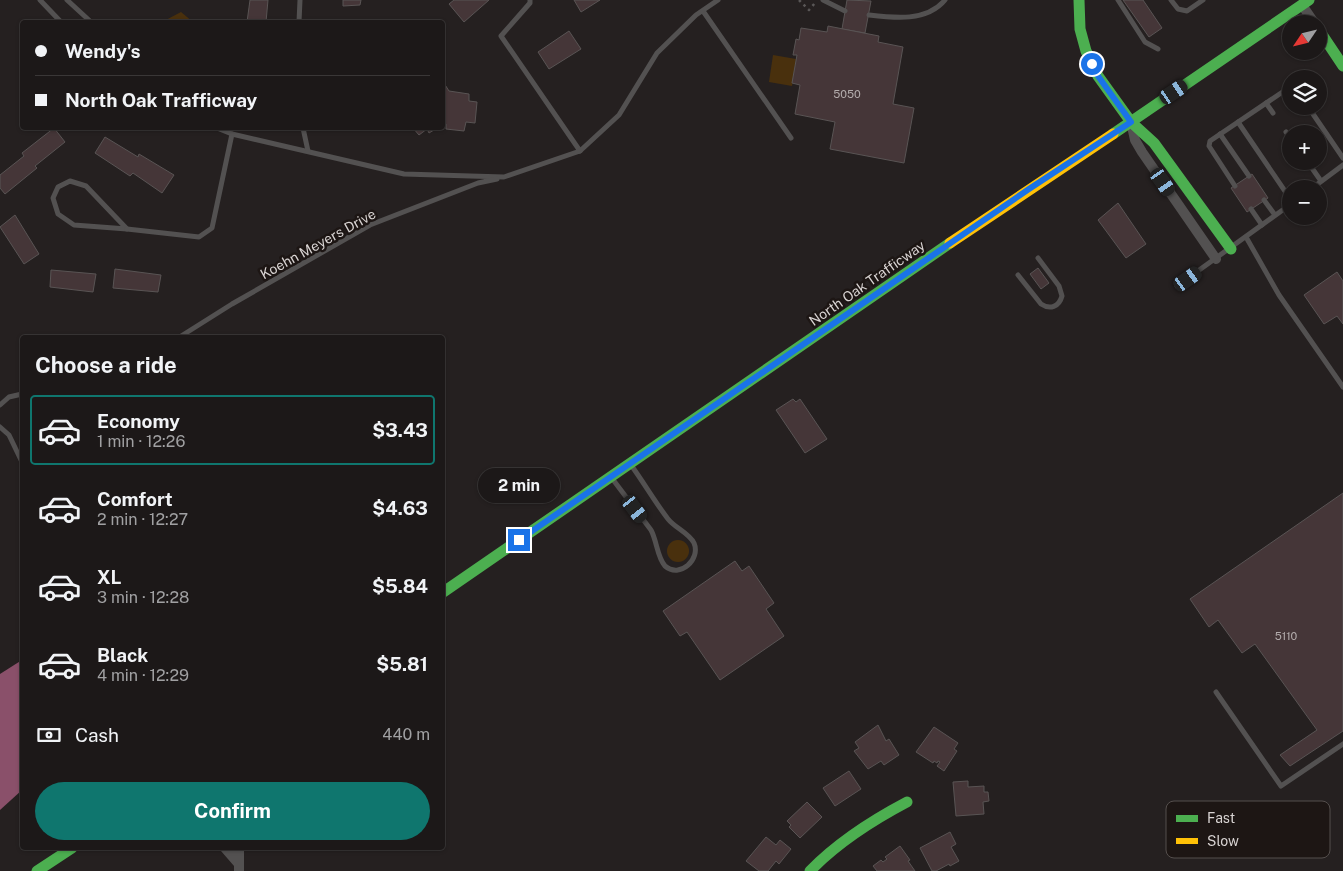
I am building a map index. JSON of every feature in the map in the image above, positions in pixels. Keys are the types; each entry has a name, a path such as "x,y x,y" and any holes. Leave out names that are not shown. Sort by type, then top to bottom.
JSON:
{"main road":[{"path":"1079,0 1080,29 1086,51 1098,76 1131,122 1154,143 1231,249"},
{"name":"North Oak Trafficway","path":"445,591 1021,194 1131,122 1306,2"},
{"path":"1328,44 1343,66"},
{"path":"810,871 850,834 880,815 907,802"},
{"path":"37,871 69,850"}],"street":[{"path":"1306,2 1311,15"},
{"path":"1131,122 1135,140 1142,152 1216,259"},
{"path":"226,850 239,867"},
{"path":"239,850 239,867"}],"lane":[{"path":"40,0 58,20"},
{"path":"67,0 90,20"},
{"path":"299,20 300,0"},
{"path":"530,0 530,3 501,36 580,151"},
{"path":"222,130 232,134 404,174 504,177 580,151 619,115 657,53 696,15 718,0"},
{"path":"823,0 845,11"},
{"path":"869,15 911,18 940,6 945,0"},
{"path":"1118,0 1145,42 1158,49"},
{"path":"1172,0 1178,9 1187,10 1203,0"},
{"path":"703,11 791,138"},
{"path":"1235,186 1209,146 1210,141 1282,92"},
{"path":"1266,103 1273,113"},
{"path":"1314,115 1343,158"},
{"path":"1238,122 1282,188"},
{"path":"303,130 308,151"},
{"path":"127,228 86,186 70,181 58,187 53,198 58,214 74,225 127,228 200,237 212,228 232,134"},
{"path":"1220,134 1249,176"},
{"path":"1322,180 1343,165"},
{"name":"Koehn Meyers Drive","path":"183,335 370,226 478,183 504,177"},
{"path":"1264,200 1275,216"},
{"path":"1251,209 1262,225"},
{"path":"1177,286 1231,249 1282,210"},
{"path":"1246,237 1279,294 1343,387"},
{"path":"1018,275 1041,304 1052,308 1058,304 1062,296 1059,286 1038,258"},
{"path":"0,405 9,397 20,394"},
{"path":"0,427 9,435 20,458"},
{"path":"611,477 651,530 656,539 660,559 664,564 669,569 678,570 691,564 695,557 693,542 668,519 630,464"},
{"path":"1216,692 1281,786 1343,744"}],"shaded area":[{"path":"181,12 191,20 166,20"},
{"path":"773,55 796,59 792,86 769,82"},
{"path":"678,540 686,543 689,551 686,559 678,562 670,559 667,551 670,543"},
{"path":"20,661 20,792 0,810 0,674"}],"building":[{"path":"250,0 268,0 266,20 247,20"},
{"path":"343,0 361,0 360,5 343,6"},
{"path":"454,0 489,0 464,22 449,4"},
{"path":"574,0 600,0 581,12"},
{"path":"847,0 871,1 865,33 842,29"},
{"path":"1123,0 1143,0 1162,28 1149,37"},
{"path":"828,26 879,36 878,42 903,47 893,104 914,108 904,163 830,149 835,122 795,114 800,85 792,83 797,55 793,55 796,39 799,40 801,28 827,32"},
{"path":"569,31 581,49 549,69 538,52"},
{"path":"445,85 449,91 469,94 469,101 477,102 475,123 466,122 464,131 446,129"},
{"path":"51,130 56,130 65,142 35,166 37,168 5,194 0,188 0,175 24,156 22,153"},
{"path":"415,130 426,130 419,135"},
{"path":"105,137 138,157 139,154 174,175 162,193 133,173 130,176 95,153"},
{"path":"1252,174 1268,198 1247,212 1231,188"},
{"path":"1118,203 1146,244 1126,258 1098,220"},
{"path":"15,215 39,254 24,264 0,227"},
{"path":"1038,268 1049,283 1041,289 1030,274"},
{"path":"115,269 161,275 158,292 113,288"},
{"path":"51,270 96,274 93,292 50,287"},
{"path":"1337,272 1343,281 1343,324 1337,316 1324,324 1304,295"},
{"path":"793,399 796,402 800,399 827,439 805,453 776,410"},
{"path":"1343,493 1343,731 1290,766 1280,755 1317,730 1255,644 1242,653 1218,620 1209,627 1190,599"},
{"path":"735,561 742,571 749,566 774,603 766,609 784,636 720,680 687,632 680,636 663,611"},
{"path":"878,725 886,741 889,739 899,755 884,765 881,761 868,769 854,751 859,748 855,742"},
{"path":"934,727 958,743 954,749 957,751 944,771 937,766 940,762 934,761 933,763 916,752"},
{"path":"849,771 861,789 835,806 823,788"},
{"path":"968,781 968,787 984,786 984,792 988,792 989,801 983,802 984,814 956,816 953,782"},
{"path":"807,802 822,817 800,838 789,827 791,825 787,821"},
{"path":"950,832 956,844 951,847 959,861 950,866 949,864 936,871 932,871 920,848"},
{"path":"766,837 776,845 780,840 791,849 779,864 776,861 768,871 759,871 746,861"},
{"path":"900,846 915,871 877,871 873,866 881,860 883,862 887,859 885,857"}],"traffic: fast":[{"path":"1079,0 1080,29 1086,51 1098,76 1131,122 1154,143 1231,249"},
{"path":"1113,134 1309,0"},
{"path":"1328,44 1343,66"},
{"path":"445,591 950,243"},
{"path":"810,871 856,833 907,802"},
{"path":"37,871 69,850"}],"traffic: slow":[{"path":"950,243 1113,134"}],"route":[{"path":"519,540 1029,189 1131,122 1098,76 1092,64"}]}
